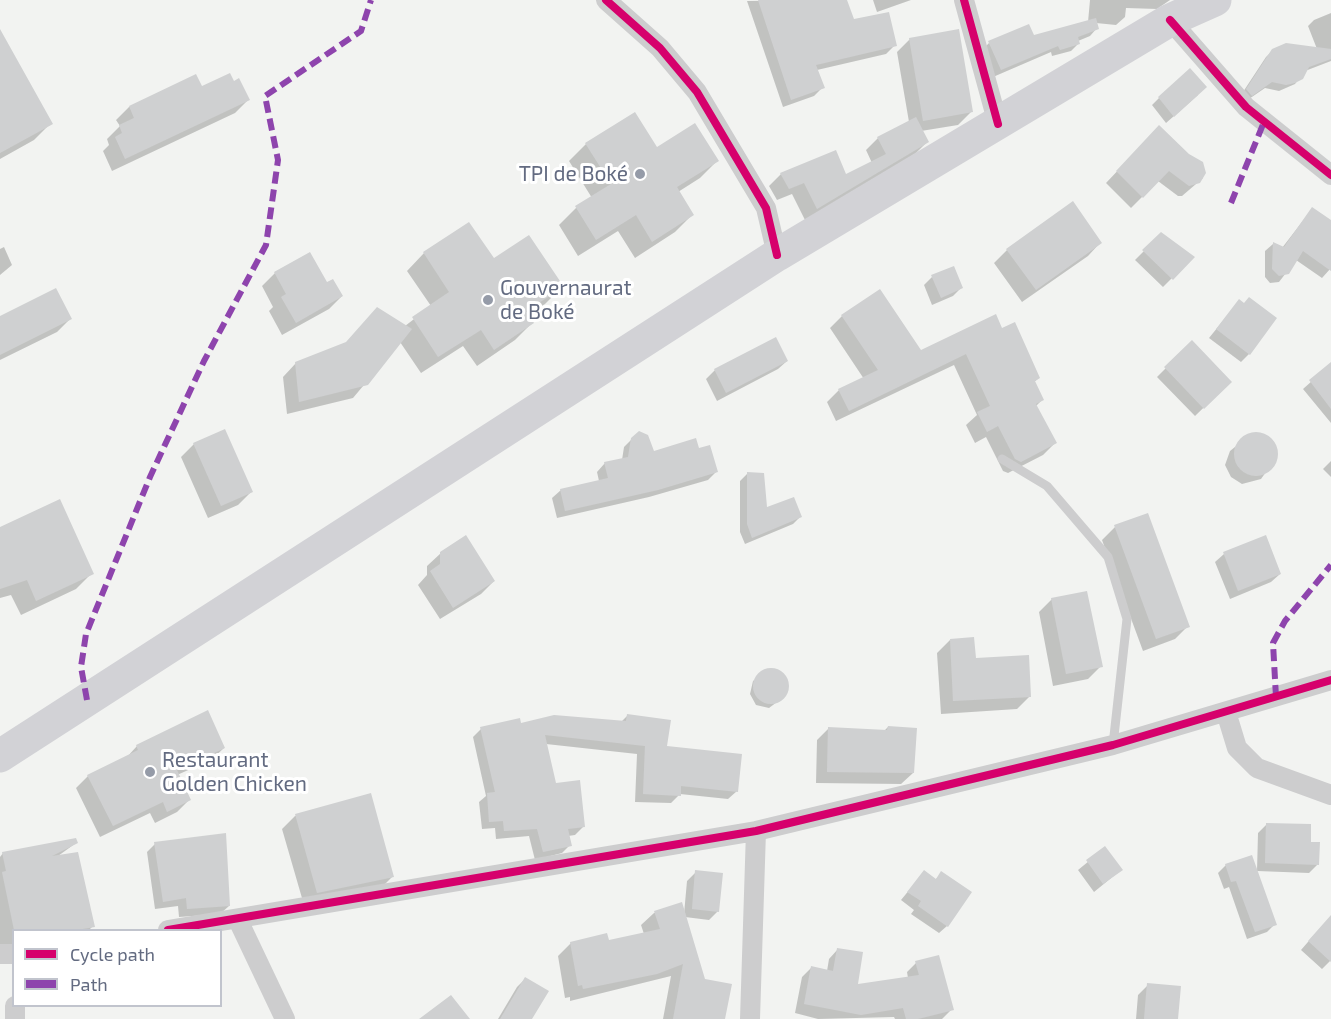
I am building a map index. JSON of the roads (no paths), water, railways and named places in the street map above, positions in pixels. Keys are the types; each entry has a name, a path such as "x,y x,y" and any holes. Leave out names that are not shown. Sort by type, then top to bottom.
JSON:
{"highway":[{"path":"0,756 777,255 1170,20 1215,0"}],"street":[{"path":"606,0 660,48 697,92 766,208 777,255"},
{"path":"964,0 998,124"},
{"path":"1170,20 1246,107 1331,175"},
{"path":"175,929 756,831 1113,745 1331,680"},
{"path":"1226,712 1237,748 1257,768 1331,795"},
{"path":"750,1019 756,831"},
{"path":"238,920 285,1019"}],"lane":[{"path":"1002,459 1047,486 1108,557 1127,619 1113,745"}],"place":[{"name":"TPI de Boké","path":"640,174"},
{"name":"Gouvernaurat de Boké","path":"488,300"},
{"name":"Restaurant Golden Chicken","path":"150,772"}]}
